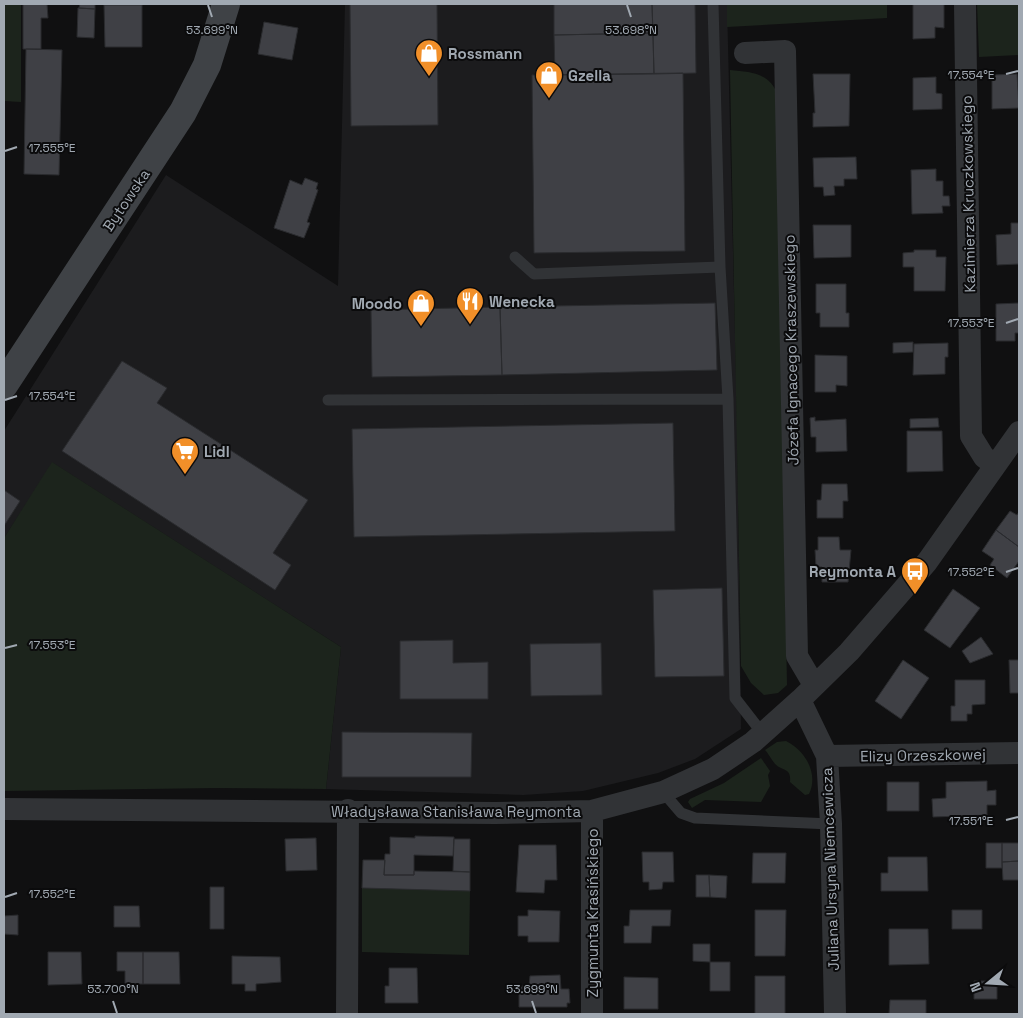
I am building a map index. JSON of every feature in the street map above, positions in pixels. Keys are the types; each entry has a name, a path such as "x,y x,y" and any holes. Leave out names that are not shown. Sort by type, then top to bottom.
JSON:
{"street":[{"name":"Bytowska","path":"4,385 183,112 206,65 226,4"},
{"name":"Kazimierza Kruczkowskiego","path":"965,4 971,436 984,457 995,465"},
{"name":"Józefa Ignacego Kraszewskiego","path":"745,53 785,51 796,656 807,692"},
{"name":"Władysława Stanisława Reymonta","path":"4,809 592,811 663,792 721,764 763,734 874,626 912,581 1019,432"},
{"name":"Juliana Ursyna Niemcewicza","path":"807,692 826,756 831,824 835,1014"},
{"name":"Elizy Orzeszkowej","path":"826,756 1019,753"},
{"path":"347,1014 348,810"},
{"name":"Zygmunta Krasińskiego","path":"592,811 592,1014"}],"lane":[{"path":"713,4 720,267 728,399 735,698 763,734"},
{"path":"515,256 534,274 720,267"},
{"path":"328,400 728,399"},
{"path":"663,792 681,813 695,818 831,824"}],"shaded area":[{"path":"4,4 21,4 21,102 4,101"},
{"path":"345,4 727,4 737,417 741,729 695,759 658,773 583,791 523,795 326,789 341,647 53,463 4,538 4,431 166,175 338,286"},
{"path":"727,4 887,4 887,18 727,27"},
{"path":"977,4 1019,4 1019,55 979,57"},
{"path":"730,70 757,74 768,80 776,91 787,685 778,693 764,695 751,683 741,666"},
{"path":"52,462 341,647 326,789 215,788 4,791 4,538"},
{"path":"786,741 799,750 808,763 812,779 809,794 805,795 790,782 788,772 777,766 765,750 777,742"},
{"path":"761,758 770,771 768,775 770,786 761,802 705,800 692,808 688,802 690,799 724,783"},
{"path":"362,888 470,891 469,955 362,952"}],"building":[{"path":"23,4 47,4 48,18 41,18 41,49 23,49"},
{"path":"80,4 95,4 95,9 79,8"},
{"path":"350,4 437,4 438,125 351,126"},
{"path":"554,4 652,4 653,33 554,35"},
{"path":"652,4 695,4 696,73 654,74"},
{"path":"913,4 944,4 944,28 935,27 935,38 913,39"},
{"path":"104,5 142,5 142,47 105,47"},
{"path":"78,8 95,9 94,38 77,37"},
{"path":"264,22 298,28 292,60 258,54"},
{"path":"653,33 654,74 555,75 554,35"},
{"path":"26,49 62,50 59,175 24,174"},
{"path":"683,73 685,251 534,253 532,75"},
{"path":"813,74 850,74 849,126 813,127 813,113 815,113"},
{"path":"1017,74 1019,108 992,109 992,75"},
{"path":"936,77 936,93 942,94 942,109 913,110 913,78"},
{"path":"856,157 857,179 844,179 844,186 834,186 835,195 824,196 823,187 814,187 813,158"},
{"path":"936,169 936,181 943,181 943,196 949,196 950,206 942,206 943,213 912,214 911,170"},
{"path":"305,178 318,183 316,189 318,190 307,222 310,223 304,238 274,228 290,180 302,185"},
{"path":"1011,223 1019,223 1019,264 997,265 996,235 1011,234"},
{"path":"813,225 851,225 851,257 814,258"},
{"path":"914,250 936,250 936,257 946,257 945,291 914,291 914,267 903,267 903,253 914,252"},
{"path":"816,284 846,284 846,313 849,313 849,327 820,327 820,313 816,313"},
{"path":"715,303 717,370 502,375 500,307"},
{"path":"1019,303 1019,333 1015,333 1015,341 996,341 996,304"},
{"path":"500,307 502,375 372,377 371,310"},
{"path":"913,342 913,352 893,353 893,343"},
{"path":"948,343 948,357 945,357 945,374 913,375 914,344"},
{"path":"815,355 847,356 847,386 836,385 836,392 815,392"},
{"name":"Lidl","path":"122,361 167,388 157,403 308,500 273,553 291,565 275,590 62,451"},
{"path":"815,417 815,421 846,419 847,451 816,452 816,437 811,437 810,418"},
{"path":"938,418 939,427 910,428 910,419"},
{"path":"673,423 675,531 354,537 352,429"},
{"path":"907,431 942,431 943,471 907,472"},
{"path":"822,484 847,484 848,501 843,501 843,518 817,518 817,500 821,500"},
{"path":"4,490 20,501 4,526"},
{"path":"1010,511 1017,515 1019,512 1019,547 996,530"},
{"path":"996,530 1019,547 1019,561 1007,578 990,565 994,559 982,551"},
{"path":"818,537 839,537 840,550 851,550 848,582 822,582 822,567 816,567 815,550 818,550"},
{"path":"722,588 724,676 655,677 653,590"},
{"path":"953,589 980,608 950,648 924,630"},
{"path":"981,637 993,654 970,663 962,651"},
{"path":"453,640 453,663 488,662 488,699 400,699 400,641"},
{"path":"601,643 602,695 531,696 530,644"},
{"path":"903,660 929,678 901,719 875,701"},
{"path":"1009,660 1019,660 1019,693 1010,693"},
{"path":"955,680 985,680 985,704 972,705 972,714 967,714 967,721 951,721 951,706 955,706"},
{"path":"342,732 472,733 471,777 342,777"},
{"path":"987,781 987,791 996,790 996,805 987,805 987,815 933,817 932,799 946,798 946,782"},
{"path":"887,782 919,782 919,811 887,811"},
{"path":"415,836 454,837 453,856 414,855 414,875 384,875 385,854 390,854 390,837 415,838"},
{"path":"316,838 317,870 286,871 285,839"},
{"path":"454,839 470,839 470,872 453,871"},
{"path":"986,843 1002,843 1002,868 986,868"},
{"path":"1002,843 1019,843 1019,861 1002,862"},
{"path":"519,845 556,845 557,880 545,880 544,893 516,892"},
{"path":"642,852 673,852 674,882 663,882 662,889 649,890 649,882 643,882"},
{"path":"753,853 786,853 785,883 752,883"},
{"path":"888,857 927,857 928,891 881,891 881,873 888,873"},
{"path":"363,860 385,860 384,875 414,875 414,871 470,872 470,891 362,888"},
{"path":"1019,861 1019,880 1003,880 1002,862"},
{"path":"696,875 709,875 710,897 696,897"},
{"path":"709,875 727,876 726,898 710,897"},
{"path":"210,887 224,887 224,929 210,929"},
{"path":"114,906 139,906 140,927 114,927"},
{"path":"528,910 560,911 559,942 528,942 528,936 518,936 518,916 528,916"},
{"path":"630,910 671,910 670,926 652,926 651,943 624,943 624,926 629,926"},
{"path":"755,910 786,910 785,956 755,956"},
{"path":"952,910 982,910 982,929 952,929"},
{"path":"18,915 18,935 4,934 4,916"},
{"path":"889,929 928,929 929,964 889,965"},
{"path":"693,944 710,944 710,962 693,961"},
{"path":"48,952 81,952 82,984 48,985"},
{"path":"117,952 143,952 143,984 125,984 125,971 117,971"},
{"path":"143,952 179,952 180,984 143,984"},
{"path":"232,956 280,957 281,982 256,984 256,991 245,991 245,984 232,984"},
{"path":"710,962 730,962 730,991 710,991"},
{"path":"389,968 417,968 418,1003 385,1003 385,986 389,986"},
{"path":"560,975 561,989 569,989 570,1003 567,1003 567,1007 519,1007 519,986 529,986 530,976"},
{"path":"755,976 785,976 785,1014 755,1014"},
{"path":"624,977 658,978 658,1009 624,1009"},
{"path":"974,981 997,981 997,999 974,999"},
{"path":"890,1000 926,1000 926,1014 889,1014"}],"place":[{"name":"Rossmann","path":"429,77"},
{"name":"Gzella","path":"549,99"},
{"name":"Wenecka","path":"470,325"},
{"name":"Moodo","path":"421,327"},
{"name":"Lidl","path":"185,475"},
{"name":"Reymonta A","path":"915,595"}]}
